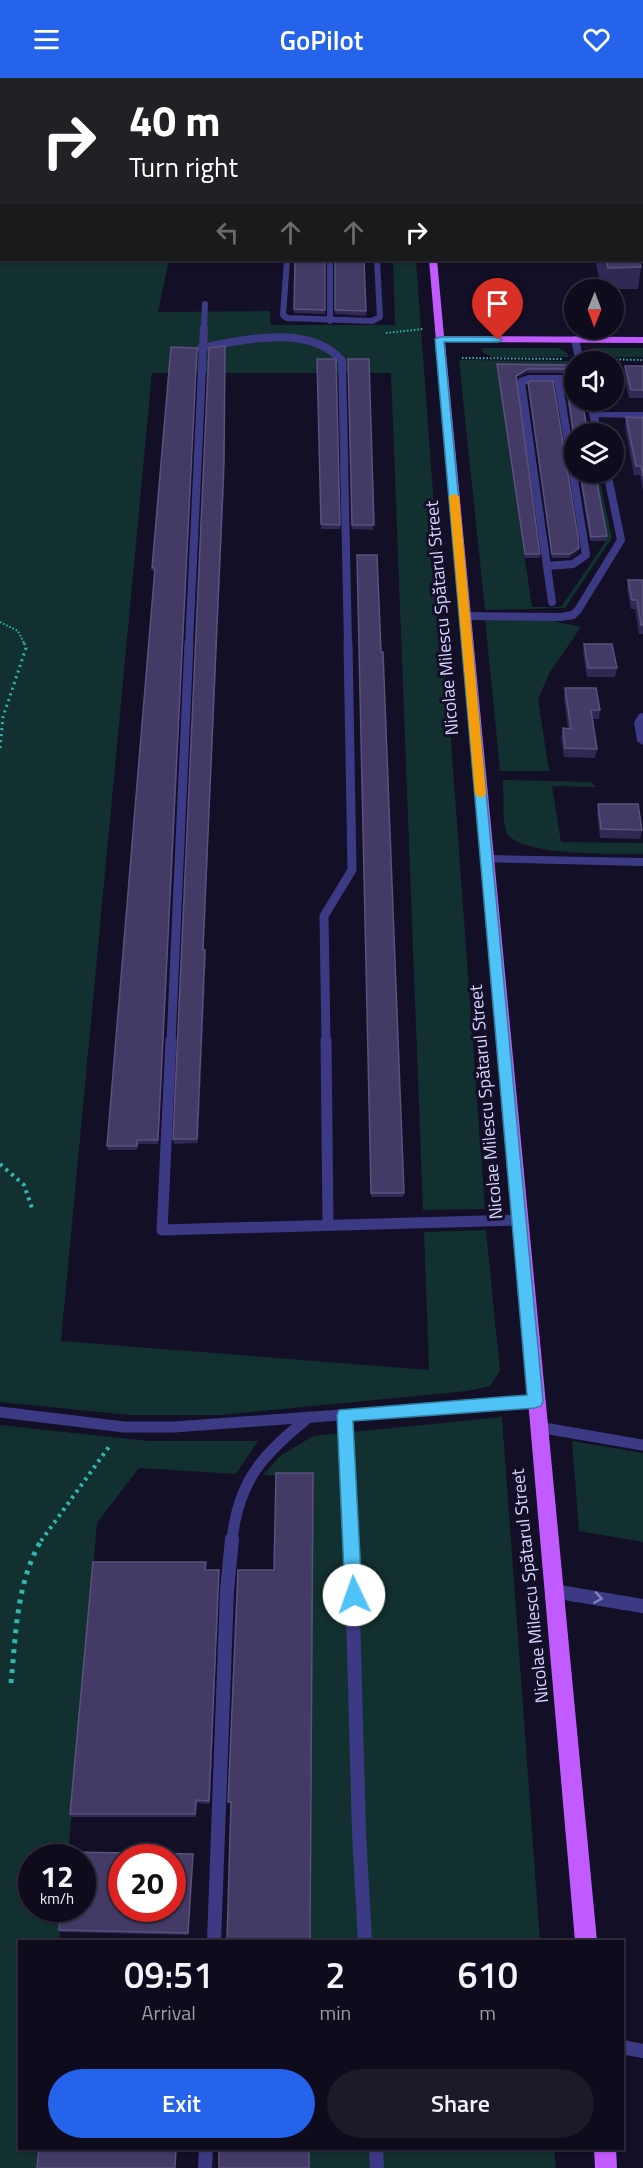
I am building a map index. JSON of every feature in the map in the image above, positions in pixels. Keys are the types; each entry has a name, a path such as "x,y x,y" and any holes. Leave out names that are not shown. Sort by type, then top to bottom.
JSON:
{"main road":[{"name":"Nicolae Milescu Spătarul Street","path":"433,261 535,1401 586,1940"},
{"path":"440,339 643,340"},
{"path":"604,2150 606,2168"}],"street":[{"path":"594,415 643,415"},
{"path":"643,717 640,722 643,741"},
{"path":"487,859 643,862"}],"lane":[{"path":"286,261 283,315 293,320 330,321 372,321 380,317 377,261"},
{"path":"330,261 330,321"},
{"path":"205,304 201,348 162,1230 519,1220"},
{"path":"201,348 265,338 292,338 331,348 339,353 342,361 352,870 324,916 328,1226"},
{"path":"575,340 578,351"},
{"path":"552,602 521,382 529,379 564,379"},
{"path":"547,566 571,566 581,562 586,555 558,379"},
{"path":"593,411 596,423"},
{"path":"465,616 561,617 573,615 621,540 608,483"},
{"path":"0,1412 124,1427 174,1427 535,1401"},
{"path":"345,1415 354,1595 359,1845 365,1940"},
{"path":"214,1940 226,1602 234,1520 250,1476 271,1448 309,1417"},
{"path":"538,1427 643,1445"},
{"path":"553,1591 643,1606"},
{"path":"624,2048 643,2051"},
{"path":"205,2168 206,2150"},
{"path":"376,2150 377,2168"}],"path":[{"path":"462,358 564,360"},
{"path":"624,360 643,360"},
{"path":"0,622 18,631 26,648 3,717 0,748"},
{"path":"0,1164 24,1185 33,1211"},
{"path":"11,1683 21,1595 31,1562 48,1529 124,1427"}],"green space":[{"path":"0,261 169,261 158,312 270,311 270,323 273,325 395,325 393,261 416,261 485,1209 423,1210 391,373 152,373 61,1341 429,1370 424,1232 486,1230 500,1371 490,1386 467,1391 222,1415 129,1415 0,1402"},
{"path":"482,348 558,348 564,351 564,357 494,357 483,353"},
{"path":"592,348 643,348 643,357 624,357 624,351 587,351"},
{"path":"459,360 564,361 564,369 497,369 532,607 561,607 606,541 595,483 600,483 612,538 565,608 485,610"},
{"path":"485,619 553,621 581,627 550,672 538,699 549,771 500,771"},
{"path":"503,780 591,782 596,787 552,786 561,842 643,843 643,854 591,854 547,850 527,846 513,839 506,831"},
{"path":"502,1417 540,1940 310,1940 313,1477 263,1475 280,1456 313,1436"},
{"path":"0,1425 148,1441 258,1441 236,1474 139,1468 97,1523 69,1844 18,1844 18,1922 61,1922 59,1940 18,1940 18,2150 41,2150 39,2168 0,2168"},
{"path":"572,1441 643,1453 643,1542 579,1531"},
{"path":"309,2150 554,2150 556,2168 309,2168"}],"building":[{"path":"295,261 325,261 325,310 294,309"},
{"path":"335,261 364,261 366,311 335,310"},
{"path":"606,261 639,261 641,267 608,268"},
{"path":"225,346 224,462 197,1139 173,1139 209,348"},
{"path":"171,347 197,348 158,1140 137,1140 137,1146 107,1146 155,568 152,568"},
{"path":"317,359 336,359 340,525 321,524"},
{"path":"348,359 369,359 374,525 352,525"},
{"path":"497,364 564,365 564,369 528,369 516,376 540,554 525,554"},
{"path":"625,366 643,366 643,390 631,390"},
{"path":"553,381 564,450 564,483 569,483 578,537 579,548 570,554 552,554 528,382"},
{"path":"570,411 584,411 586,423 572,423"},
{"path":"626,417 643,418 643,476 641,466 636,466"},
{"path":"582,483 597,483 607,536 591,537"},
{"path":"357,555 377,555 381,652 383,652 404,1193 371,1193"},
{"path":"628,580 643,580 643,625 641,625 637,600 632,600"},
{"path":"584,644 612,644 617,668 588,668"},
{"path":"565,688 596,688 600,710 591,710 597,749 565,748 563,728 571,729"},
{"path":"598,804 638,804 642,830 601,829"},
{"path":"276,1473 313,1473 310,1940 227,1940 231,1802 228,1802 238,1570 274,1570"},
{"path":"93,1562 206,1562 205,1570 219,1570 209,1801 196,1800 195,1814 70,1814"},
{"path":"96,1852 108,1853 108,1922 186,1922 186,1854 193,1854 188,1933 59,1930 60,1922 96,1922"},
{"path":"39,2150 176,2150 175,2168 37,2168"},
{"path":"219,2150 309,2150 309,2168 219,2168"}],"slow traffic":[{"path":"454,496 481,794"}],"route":[{"path":"354,1595 345,1415 535,1401 440,339 498,340"}]}
